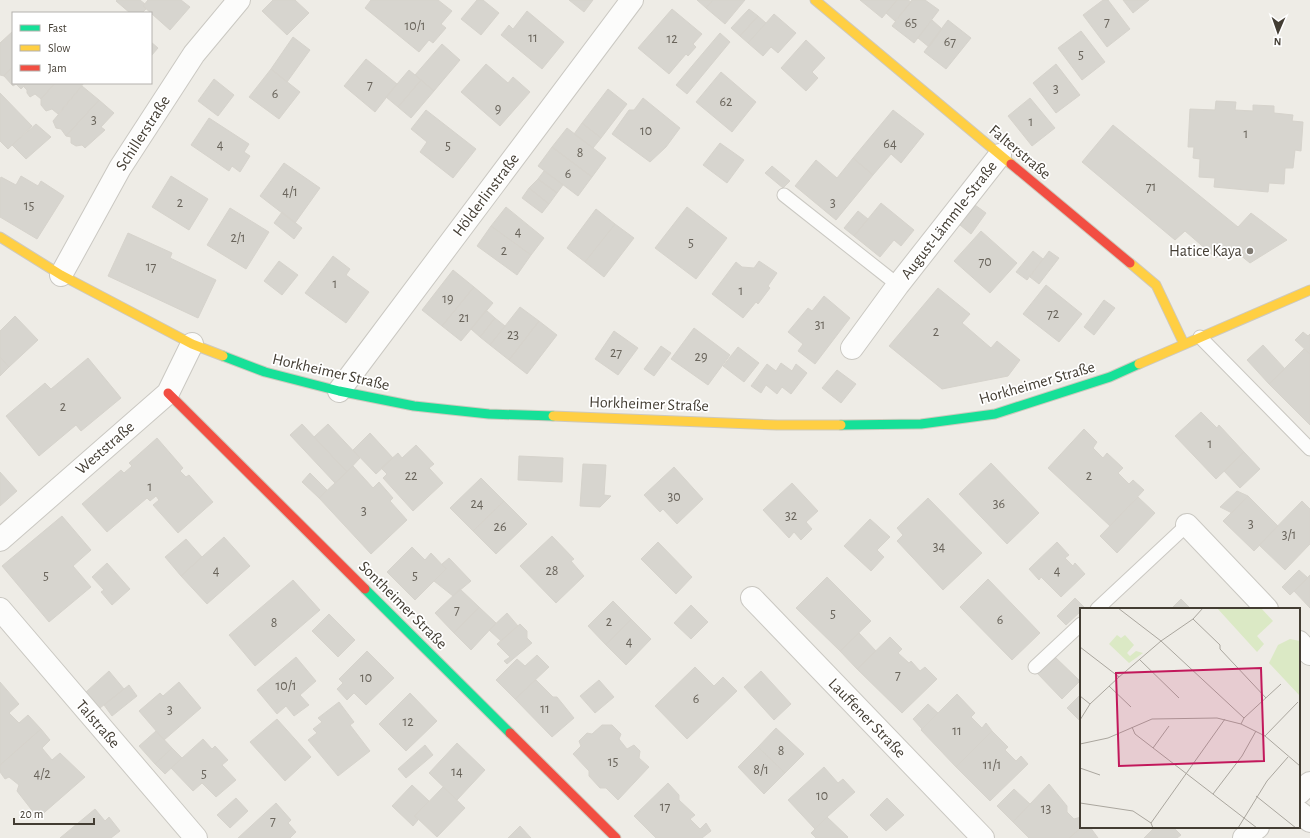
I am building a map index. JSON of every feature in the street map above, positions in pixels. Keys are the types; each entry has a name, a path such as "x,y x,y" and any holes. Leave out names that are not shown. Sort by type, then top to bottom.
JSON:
{"main road":[{"name":"Falterstraße","path":"815,0 1156,285 1184,344"},
{"name":"Horkheimer Straße","path":"0,237 62,275 192,344 266,372 339,391 414,406 489,414 778,425 921,424 995,414 1110,377 1310,290"},
{"name":"Sontheimer Straße","path":"168,393 616,838"}],"street":[{"name":"Schillerstraße","path":"62,275 120,168 194,54 239,0"},
{"name":"Hölderlinstraße","path":"339,391 632,0"},
{"name":"August-Lämmle-Straße","path":"852,348 898,285 1000,155"},
{"name":"Weststraße","path":"0,540 168,393 192,344"},
{"path":"1187,525 1266,608"},
{"name":"Lauffener Straße","path":"752,598 983,838"},
{"name":"Talstraße","path":"0,610 196,838"},
{"path":"1300,643 1310,654"},
{"path":"1300,792 1310,783"},
{"path":"1300,813 1310,821"},
{"path":"1244,838 1257,828"}],"lane":[{"name":"August-Lämmle-Straße","path":"784,195 898,285"},
{"path":"1200,338 1310,449"},
{"path":"1098,608 1187,525"},
{"path":"1035,667 1080,625"}],"building":[{"path":"140,0 145,4 143,6 146,9 143,12 129,12 116,1"},
{"path":"148,0 181,0 190,7 170,30 152,14 152,12 150,12 143,6"},
{"path":"273,0 295,0 309,13 287,35 262,11"},
{"path":"371,0 438,0 452,11 441,24 446,28 433,43 429,40 419,52 365,8"},
{"path":"477,0 483,0 499,13 481,35 461,19"},
{"path":"569,0 593,0 584,12"},
{"path":"697,0 713,0 706,8"},
{"path":"713,0 745,0 725,24 706,8"},
{"path":"860,0 897,0 882,18"},
{"path":"897,0 908,0 911,2 895,21 886,13"},
{"path":"912,0 925,0 939,10 914,43 892,26"},
{"path":"1103,0 1108,0 1130,29 1107,47 1083,15"},
{"path":"1123,0 1149,0 1133,13"},
{"path":"672,9 702,34 693,44 696,47 688,56 686,54 669,74 638,48"},
{"path":"749,9 758,16 740,36 731,28"},
{"path":"527,11 564,42 542,69 501,35 509,25 513,29"},
{"path":"774,14 796,33 778,53 771,47 763,56 748,43"},
{"path":"758,16 766,23 748,43 740,36"},
{"path":"932,20 942,29 929,47 918,38"},
{"path":"948,20 971,38 946,69 924,52"},
{"path":"1081,31 1105,62 1082,80 1058,48"},
{"path":"12,32 12,67 4,76 0,75 0,43"},
{"path":"720,33 730,42 687,94 676,85"},
{"path":"293,37 310,50 287,82 271,69"},
{"path":"806,40 825,58 812,72 818,78 806,91 781,68"},
{"path":"152,43 158,48 152,55"},
{"path":"442,44 460,60 434,91 415,75"},
{"path":"366,59 397,84 375,112 344,86"},
{"path":"486,64 508,83 513,77 530,92 500,126 461,92"},
{"path":"1056,64 1080,95 1056,113 1033,83"},
{"path":"12,67 12,84 16,84 13,86 4,76"},
{"path":"271,69 300,92 279,119 249,97"},
{"path":"409,70 421,80 398,107 386,97"},
{"path":"721,72 756,102 732,132 696,102"},
{"path":"214,79 234,95 218,116 198,101"},
{"path":"421,80 434,91 411,118 398,107"},
{"path":"16,84 26,84 21,89"},
{"path":"26,84 54,84 41,99 35,94 30,97 24,87"},
{"path":"54,84 83,84 58,114 52,109 46,111 41,105 41,99"},
{"path":"82,86 99,100 66,136 61,129 56,128 53,121"},
{"path":"608,89 627,104 601,138 582,123"},
{"path":"0,93 32,126 8,149 0,141"},
{"path":"643,98 680,128 666,147 650,162 612,134 629,110 634,110"},
{"path":"1030,98 1055,128 1032,146 1008,116"},
{"path":"99,100 114,113 101,127 105,130 85,148 82,145 76,146 71,143 71,137 66,136"},
{"path":"1216,101 1236,102 1235,110 1253,111 1253,105 1274,106 1274,113 1293,115 1292,121 1303,122 1301,151 1295,150 1293,168 1285,168 1284,184 1269,183 1268,192 1214,187 1215,178 1199,177 1200,159 1193,158 1194,147 1188,147 1190,109 1215,110"},
{"path":"426,110 476,149 453,178 420,152 427,142 411,129"},
{"path":"893,110 924,134 901,163 891,154 873,175 853,158"},
{"path":"209,118 249,144 244,152 250,156 240,172 232,166 229,171 191,145"},
{"path":"582,123 601,138 593,148 574,134"},
{"path":"36,124 51,137 26,159 12,145"},
{"path":"1113,125 1238,227 1251,213 1287,240 1250,263 1229,246 1216,258 1185,231 1175,240 1082,162"},
{"path":"567,128 606,158 592,177 552,147"},
{"path":"720,143 744,160 727,183 703,165"},
{"path":"552,147 592,177 578,196 538,166"},
{"path":"853,158 873,175 836,220 795,186 816,160 837,178"},
{"path":"284,163 320,188 295,223 260,196"},
{"path":"772,166 790,181 783,188 765,173"},
{"path":"544,171 563,185 557,193 538,179"},
{"path":"21,176 38,186 41,181 64,196 37,239 0,217 1,177 16,185"},
{"path":"171,176 208,199 189,230 152,207"},
{"path":"538,179 557,193 549,204 529,188"},
{"path":"529,188 549,204 542,213 522,198"},
{"path":"881,203 914,230 901,246 894,240 880,257 854,236"},
{"path":"975,205 986,213 971,234 960,225"},
{"path":"506,207 544,238 531,255 491,226"},
{"path":"687,207 727,238 696,279 655,248"},
{"path":"230,208 269,232 246,269 207,245"},
{"path":"596,209 615,224 585,262 567,248"},
{"path":"858,211 868,219 854,236 844,228"},
{"path":"282,212 302,228 294,239 274,223"},
{"path":"615,224 634,238 604,277 585,262"},
{"path":"491,226 531,255 517,275 477,246"},
{"path":"981,231 1017,263 990,293 954,261"},
{"path":"128,233 172,253 170,258 216,280 198,318 108,276"},
{"path":"1033,251 1043,259 1027,280 1016,272"},
{"path":"1049,251 1059,258 1039,284 1030,277"},
{"path":"333,256 350,269 346,275 369,292 346,323 305,293"},
{"path":"279,261 298,275 282,295 264,281"},
{"path":"759,261 777,273 768,286 770,288 758,304 756,302 743,318 712,294 736,262 742,267 754,268"},
{"path":"453,270 474,287 442,326 422,310"},
{"path":"1046,285 1082,314 1059,342 1023,314"},
{"path":"474,287 493,303 461,341 442,326"},
{"path":"938,288 970,314 962,323 991,348 997,341 1020,360 1008,376 942,389 889,346"},
{"path":"824,296 850,318 815,364 798,351 803,344 788,332 808,308 812,311"},
{"path":"1104,300 1115,308 1094,335 1084,327"},
{"path":"520,307 539,321 509,360 490,345"},
{"path":"486,310 495,318 480,337 471,329"},
{"path":"15,316 38,340 9,367 0,357 0,331"},
{"path":"495,318 505,326 490,345 480,337"},
{"path":"539,321 557,335 527,374 509,360"},
{"path":"694,328 730,355 708,385 671,359"},
{"path":"614,331 638,348 618,375 595,359"},
{"path":"1303,332 1308,336 1310,334 1310,354 1295,340"},
{"path":"1263,345 1285,369 1269,384 1247,360"},
{"path":"661,346 671,353 654,376 644,369"},
{"path":"738,347 759,363 744,382 723,366"},
{"path":"1304,349 1310,354 1310,425 1269,384"},
{"path":"0,357 9,367 0,376"},
{"path":"88,358 121,398 81,431 76,425 39,456 6,416 45,383 51,389"},
{"path":"781,363 792,371 796,364 807,373 791,394 782,387 777,394 766,385 761,393 751,386 767,364 776,371"},
{"path":"837,370 856,384 841,403 822,388"},
{"path":"1201,412 1217,428 1219,425 1244,452 1216,479 1175,436"},
{"path":"302,424 347,472 335,483 290,435"},
{"path":"328,424 360,458 347,472 314,437"},
{"path":"1084,429 1097,442 1093,448 1103,458 1107,453 1123,468 1118,473 1129,484 1133,480 1144,490 1110,526 1048,468"},
{"path":"370,433 393,458 376,474 353,450"},
{"path":"157,438 183,468 180,471 186,477 189,475 213,502 178,533 153,505 159,500 156,496 150,501 147,498 107,532 82,504 121,470 124,473 132,466 129,463"},
{"path":"416,445 434,464 429,468 443,483 413,511 383,478 387,474 381,468 398,453 402,458"},
{"path":"1244,452 1260,469 1240,488 1224,471"},
{"path":"519,456 563,458 562,482 518,480"},
{"path":"991,463 1039,513 1007,544 959,494"},
{"path":"583,464 606,465 604,495 611,496 600,507 580,506"},
{"path":"353,466 373,488 379,482 393,498 390,501 407,520 371,554 319,498"},
{"path":"674,467 703,499 677,524 663,509 660,512 644,495"},
{"path":"0,472 17,491 0,506"},
{"path":"310,473 327,490 319,498 302,482"},
{"path":"481,478 504,501 473,531 450,508"},
{"path":"792,483 818,511 806,522 812,529 801,540 794,532 789,538 763,510"},
{"path":"1237,491 1248,496 1232,513 1220,507"},
{"path":"1248,496 1278,526 1254,551 1223,521"},
{"path":"1138,497 1155,513 1117,553 1100,536"},
{"path":"928,498 982,553 943,590 897,541 903,535 897,528"},
{"path":"504,501 527,524 496,554 473,531"},
{"path":"1302,501 1310,509 1310,544 1285,570 1259,545"},
{"path":"62,516 91,550 73,566 91,587 49,622 2,566"},
{"path":"870,519 890,537 877,550 884,557 871,571 844,546"},
{"path":"552,536 574,559 571,561 584,576 556,603 520,566"},
{"path":"224,537 250,566 207,604 181,576"},
{"path":"186,539 202,557 181,576 165,557"},
{"path":"658,542 692,577 676,594 641,559"},
{"path":"1057,542 1069,555 1065,558 1073,566 1075,563 1085,574 1061,597 1041,577 1039,580 1029,569"},
{"path":"412,547 425,560 431,553 446,569 415,600 387,572"},
{"path":"449,558 471,581 453,596 434,581 446,569 442,564"},
{"path":"107,563 130,589 112,605 101,592 104,590 92,577"},
{"path":"1299,570 1308,578 1290,595 1282,587"},
{"path":"1310,575 1310,608 1294,591"},
{"path":"827,577 871,621 840,651 796,608"},
{"path":"988,579 1040,633 1012,660 960,607"},
{"path":"293,580 320,610 255,666 229,635"},
{"path":"460,589 479,607 454,633 435,613"},
{"path":"1075,598 1084,607 1080,608 1080,612 1066,625 1057,616"},
{"path":"1181,599 1190,608 1172,608"},
{"path":"613,601 631,619 606,645 588,626"},
{"path":"691,605 708,622 691,639 674,623"},
{"path":"479,607 496,623 471,650 454,633"},
{"path":"507,613 518,626 501,641 489,630"},
{"path":"329,614 355,640 338,657 312,631"},
{"path":"631,619 651,639 626,665 606,645"},
{"path":"520,624 527,631 527,638 532,643 507,664 504,661 510,657 497,644"},
{"path":"859,633 876,651 857,669 840,651"},
{"path":"890,637 902,649 898,653 909,663 911,661 920,671 925,667 937,679 902,713 857,669"},
{"path":"367,651 394,678 366,705 354,693 347,700 337,689 343,683 339,679"},
{"path":"537,655 549,667 515,699 496,680 517,659 525,666"},
{"path":"1054,656 1080,681 1062,699 1037,673"},
{"path":"296,657 316,681 300,695 309,705 294,716 286,706 277,714 257,690"},
{"path":"695,667 714,686 723,677 737,691 687,739 655,706"},
{"path":"109,671 124,689 100,708 86,692"},
{"path":"761,671 791,704 774,720 744,687"},
{"path":"536,680 553,697 557,697 574,718 552,737 515,699"},
{"path":"599,680 614,697 595,713 580,696"},
{"path":"0,682 19,704 9,713 19,723 28,715 41,729 0,765"},
{"path":"179,682 201,708 164,740 139,711 160,693 163,696"},
{"path":"129,685 137,696 112,716 104,705"},
{"path":"410,693 437,721 406,751 379,724"},
{"path":"957,694 975,713 971,717 982,728 986,723 992,731 956,767 921,730"},
{"path":"1080,695 1080,721 1067,708"},
{"path":"339,702 354,722 350,725 370,751 338,776 308,740 317,733 313,729 322,722 318,718"},
{"path":"928,704 938,713 922,729 913,719"},
{"path":"277,719 311,757 285,781 250,742"},
{"path":"602,725 612,725 621,734 619,739 627,749 634,745 640,751 639,758 649,767 618,800 606,788 600,788 589,776 589,771 573,754 581,746 579,741 587,733 592,734"},
{"path":"776,728 804,754 785,773 758,747"},
{"path":"41,729 50,740 42,748 52,760 60,753 85,777 38,818 17,791 19,785 9,777 5,779 0,772 0,765"},
{"path":"156,731 172,748 155,764 139,746"},
{"path":"992,731 1008,747 1005,750 1016,761 1021,756 1028,764 990,801 956,767"},
{"path":"203,739 212,749 215,746 228,760 222,765 236,780 216,797 202,783 193,791 171,768"},
{"path":"457,743 485,770 457,800 429,773"},
{"path":"425,745 433,755 406,778 398,769"},
{"path":"758,747 785,773 764,794 738,767"},
{"path":"172,748 182,758 165,774 155,764"},
{"path":"824,767 838,783 843,779 855,792 815,829 788,800"},
{"path":"668,783 679,795 679,800 695,815 690,819 700,829 706,823 711,831 702,838 656,838 634,816"},
{"path":"1049,784 1067,806 1067,812 1074,819 1080,817 1081,828 1069,838 1029,838 1013,822"},
{"path":"412,785 429,801 414,816 418,820 413,826 392,806"},
{"path":"443,787 465,808 437,837 415,816"},
{"path":"1014,789 1030,804 1013,822 997,806"},
{"path":"236,798 248,811 230,828 217,815"},
{"path":"887,798 904,815 886,831 870,815"},
{"path":"276,803 291,820 288,823 296,832 290,838 238,838"},
{"path":"95,809 105,821 109,817 120,831 111,838 60,838"},
{"path":"827,817 848,837 847,838 816,838 811,833"},
{"path":"520,826 531,838 508,838"},
{"path":"1081,828 1091,828 1098,838 1069,838"},
{"path":"1154,828 1174,828 1181,835 1177,838 1144,838"}],"traffic: fast":[{"path":"223,356 265,372 339,391 414,406 489,414 553,416"},
{"path":"841,425 921,424 995,414 1110,377 1139,364"},
{"path":"365,589 510,733"}],"traffic: slow":[{"path":"815,0 1011,164"},
{"path":"0,237 61,275 192,344 223,356"},
{"path":"1130,263 1156,285 1184,344"},
{"path":"1139,364 1310,290"},
{"path":"553,416 777,425 841,425"}],"traffic: jam":[{"path":"1011,164 1130,263"},
{"path":"168,393 365,589"},
{"path":"510,733 616,838"}],"place":[{"name":"Hatice Kaya","path":"1250,251"}]}
